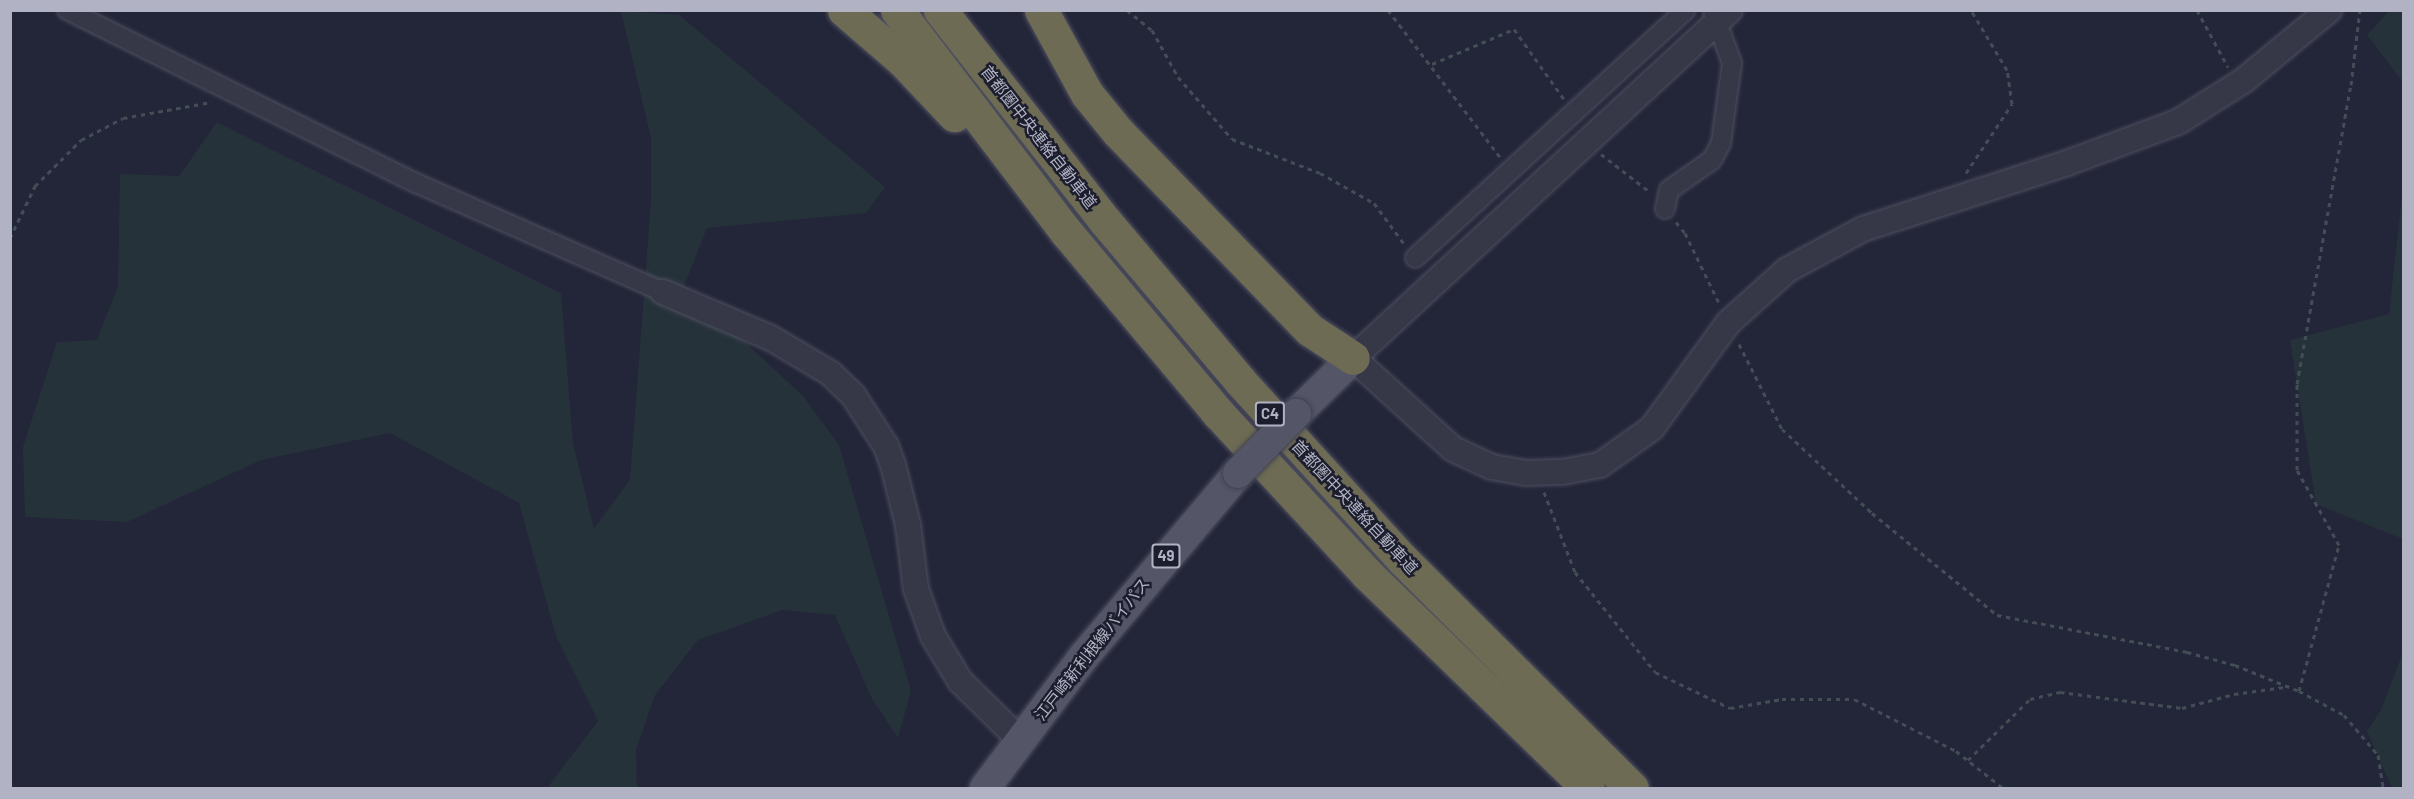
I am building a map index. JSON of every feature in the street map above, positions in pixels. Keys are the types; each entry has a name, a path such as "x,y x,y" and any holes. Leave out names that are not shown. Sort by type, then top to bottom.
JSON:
{"highway":[{"path":"844,10 902,60 1067,233"},
{"name":"C4","path":"897,10 1067,233 1218,413 1368,575 1588,789"},
{"name":"首都圏中央連絡自動車道","path":"940,10 1105,221 1240,381 1403,560 1632,789"},
{"path":"1053,15 1079,63 1320,309 1353,358"}],"main road":[{"name":"江戸崎新利根線バイパス","path":"985,789 1020,740 1153,572 1238,473 1353,358"}],"street":[{"path":"67,10 416,183 771,338 830,373 853,395 886,446 909,525 916,589 933,636 960,681 1020,740"},
{"path":"1415,258 1686,10"},
{"path":"1720,14 1591,140 1353,358 1454,449 1492,466 1537,473 1600,465 1628,448 1652,428 1728,322 1787,270 1863,229 1963,197 2178,122 2238,84 2329,10"},
{"path":"1665,209 1669,190 1712,160 1721,144 1731,63 1720,14"}],"path":[{"path":"1127,10 1152,30 1178,77 1232,139 1320,172 1374,203 1415,258"},
{"path":"1388,10 1432,64 1509,171"},
{"path":"1963,197 1967,171 2012,104 2007,70 1971,10"},
{"path":"2197,10 2238,84"},
{"path":"2299,691 2339,545 2297,470 2297,384 2351,85 2360,10"},
{"path":"1432,64 1514,29 1573,112"},
{"path":"10,238 35,186 47,171 100,129 147,112 240,97"},
{"path":"1591,140 1604,157 1642,182 1685,233 1782,429 1872,513 1997,615 2187,652 2235,665 2299,691 2344,715 2378,755 2383,789"},
{"path":"1537,473 1575,572 1655,672 1730,708 1782,699 1854,699 1968,760 2003,789"},
{"path":"1968,760 2030,699 2060,692 2182,708 2234,694 2287,686"}],"shaded area":[{"path":"2390,10 2403,11 2403,82 2367,35"},
{"path":"621,11 679,15 885,187 866,213 707,228 684,286 803,396 839,445 911,691 898,738 872,699 835,615 782,610 698,640 655,695 636,750 637,788 547,788 598,721 556,636 519,503 390,433 261,460 127,522 25,517 23,447 57,342 97,340 118,286 120,174 179,176 217,122 561,293 573,443 594,529 630,479 651,201 651,138"},
{"path":"2403,187 2403,539 2316,504 2290,340 2389,314"},
{"path":"2403,652 2403,788 2392,788 2367,731 2381,710"}]}
